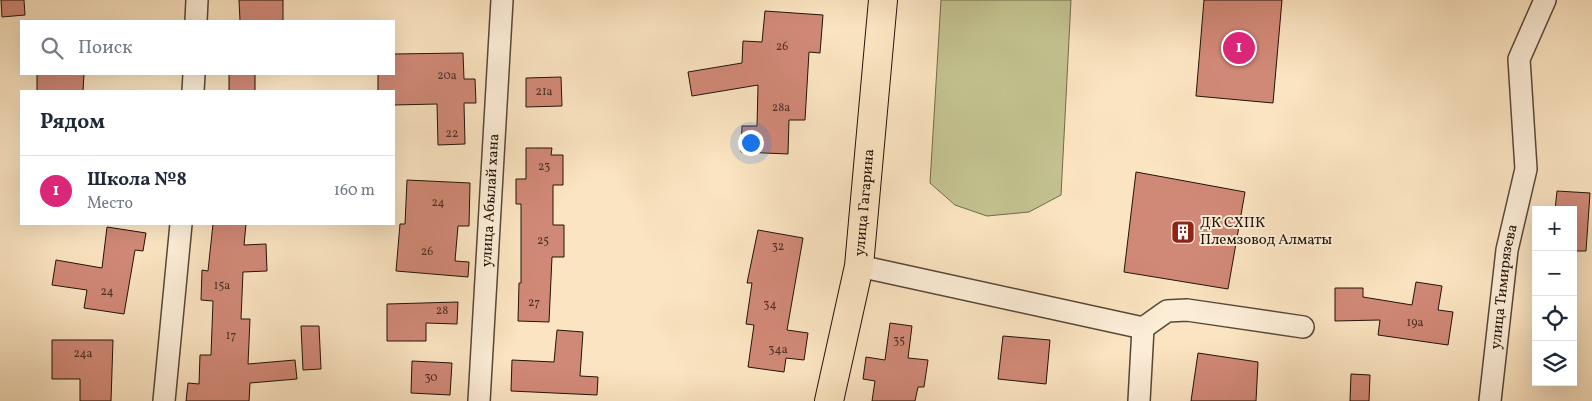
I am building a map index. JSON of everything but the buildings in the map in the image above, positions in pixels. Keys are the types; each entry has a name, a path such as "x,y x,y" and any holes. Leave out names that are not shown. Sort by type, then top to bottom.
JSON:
{"main road":[{"name":"улица Гагарина","path":"829,401 859,266 883,0"}],"street":[{"path":"196,20 197,0"},
{"name":"улица Абылай хана","path":"479,401 502,0"},
{"name":"улица Тимирязева","path":"1490,401 1507,250 1526,169 1519,59 1545,0"},
{"path":"194,75 194,90"},
{"path":"164,401 181,225"},
{"path":"859,266 1143,328 1167,312 1187,310 1303,327"},
{"path":"1139,401 1143,328"}],"shaded area":[{"path":"941,0 1071,0 1061,195 1029,212 987,216 955,205 930,183"}],"place":[{"name":"Школа №8","path":"1239,48"},
{"name":"ДК СХПК Племзовод Алматы","path":"1183,232"}]}
